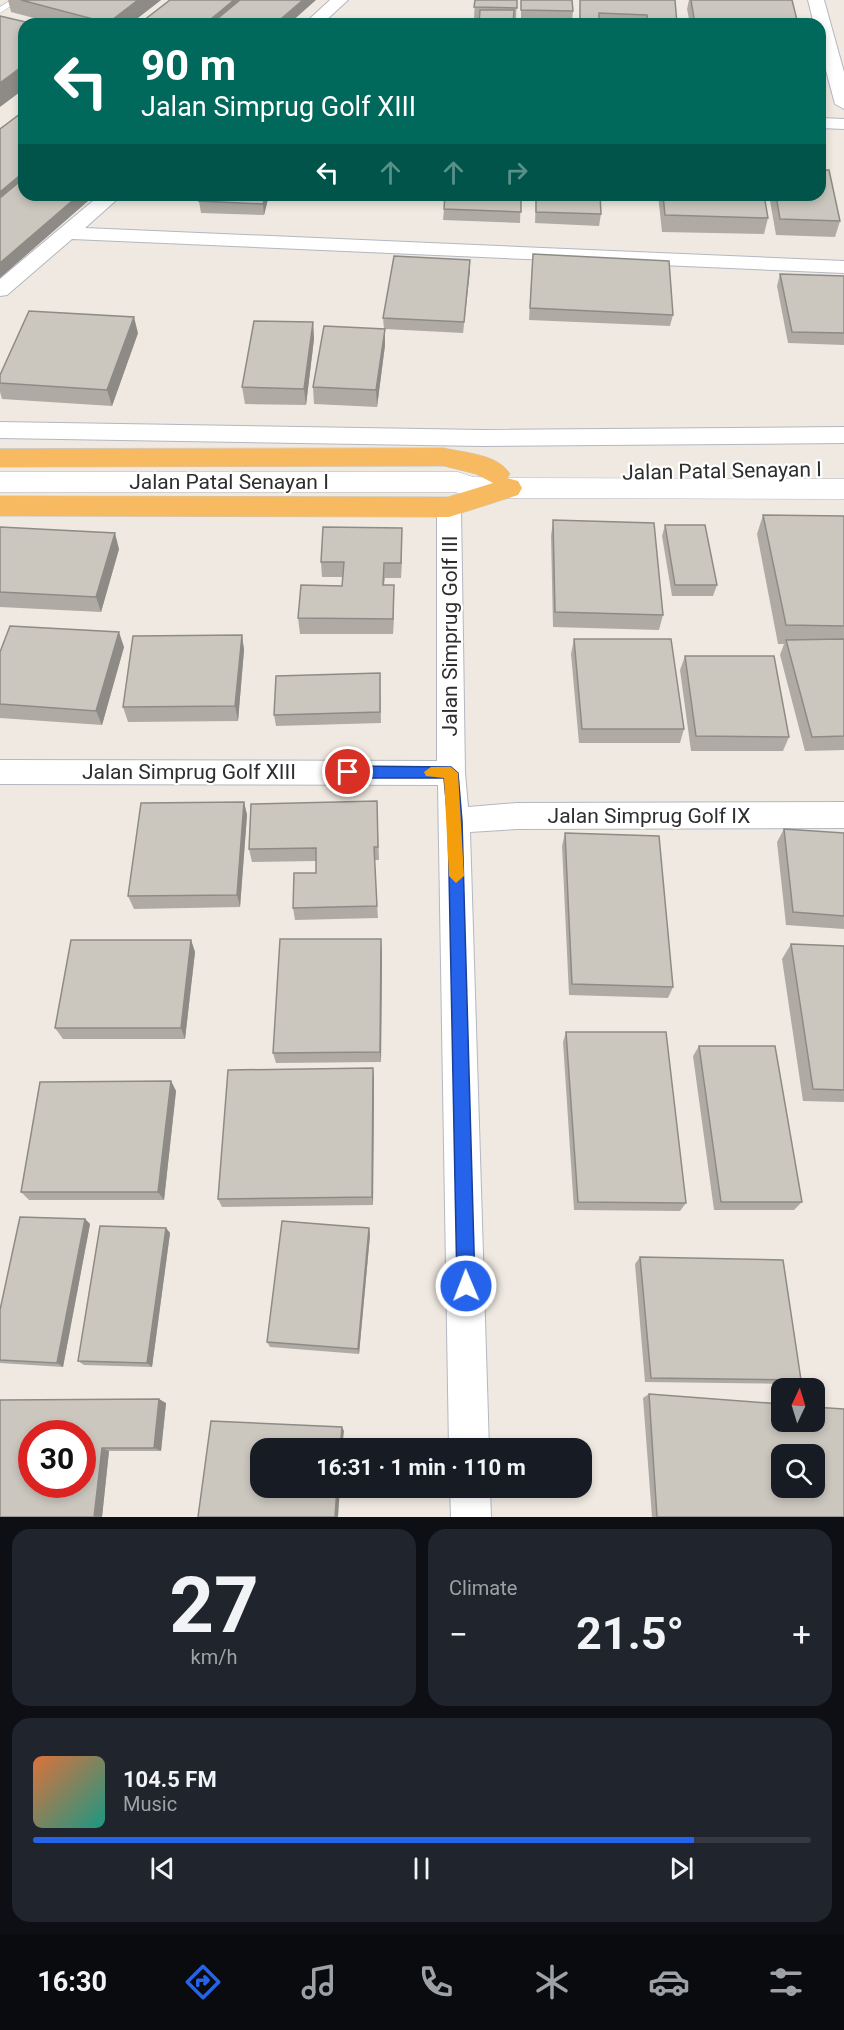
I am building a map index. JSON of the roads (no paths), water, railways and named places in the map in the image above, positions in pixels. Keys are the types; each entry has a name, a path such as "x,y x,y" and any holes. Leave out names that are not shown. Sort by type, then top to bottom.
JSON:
{"highway":[{"path":"0,458 444,457 485,467 502,481"},
{"path":"0,506 447,490 502,481"}],"main road":[{"name":"Jalan Patal Senayan I","path":"502,481 844,470"},
{"name":"Jalan Patal Senayan I","path":"502,481 844,489"},
{"name":"Jalan Patal Senayan I","path":"0,482 447,490"}],"street":[{"path":"319,18 340,0"},
{"path":"816,0 821,18"},
{"path":"826,36 843,98"},
{"path":"826,123 844,124"},
{"path":"0,290 105,201"},
{"path":"67,233 844,267"},
{"path":"0,430 471,438 844,435"},
{"name":"Jalan Simprug Golf III","path":"447,490 451,773 455,821 469,1438"},
{"name":"Jalan Simprug Golf XIII","path":"0,772 451,773"},
{"name":"Jalan Simprug Golf IX","path":"455,821 517,816 844,816"},
{"path":"470,1498 471,1517"}],"lane":[{"path":"0,11 16,0"}]}
